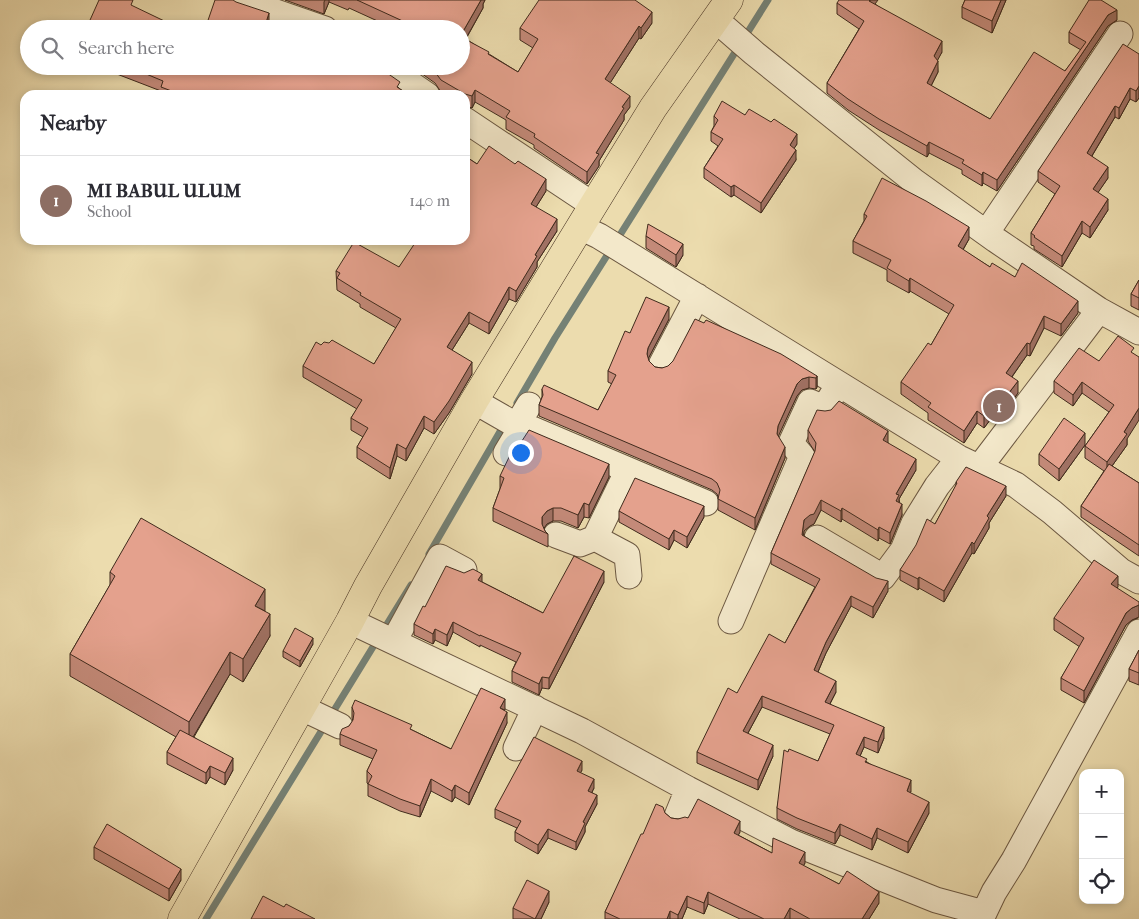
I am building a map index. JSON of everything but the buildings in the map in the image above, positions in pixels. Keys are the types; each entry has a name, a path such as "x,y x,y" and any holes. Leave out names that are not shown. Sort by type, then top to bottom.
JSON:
{"main road":[{"path":"182,919 323,718 368,586 474,401 591,223 653,108 725,18"}],"street":[{"path":"244,0 299,20"},
{"path":"725,18 754,53 915,182 1099,310 1139,332"},
{"path":"987,232 1120,34"},
{"path":"398,75 419,90"},
{"path":"470,124 628,255 969,463 1016,485 1052,512 1121,571 1139,580"},
{"path":"661,365 697,296"},
{"path":"817,538 883,577 904,550 914,523 938,486 969,463 1099,310"},
{"path":"731,621 802,456 791,443 810,402 824,408 839,384"},
{"path":"474,401 516,418 532,429 706,503"},
{"path":"506,453 516,418"},
{"path":"556,535 580,544 595,538 628,470"},
{"path":"595,538 627,555 628,576"},
{"path":"398,643 440,557 464,570"},
{"path":"356,624 582,731 688,789 791,842 936,900 984,913 1139,632"},
{"path":"516,748 535,708"},
{"path":"677,816 688,789"}],"waterway":[{"path":"517,403 555,338 768,0"},
{"path":"429,554 505,423"},
{"path":"206,919 411,585"}],"place":[{"name":"MI BABUL ULUM","path":"999,406"}]}
